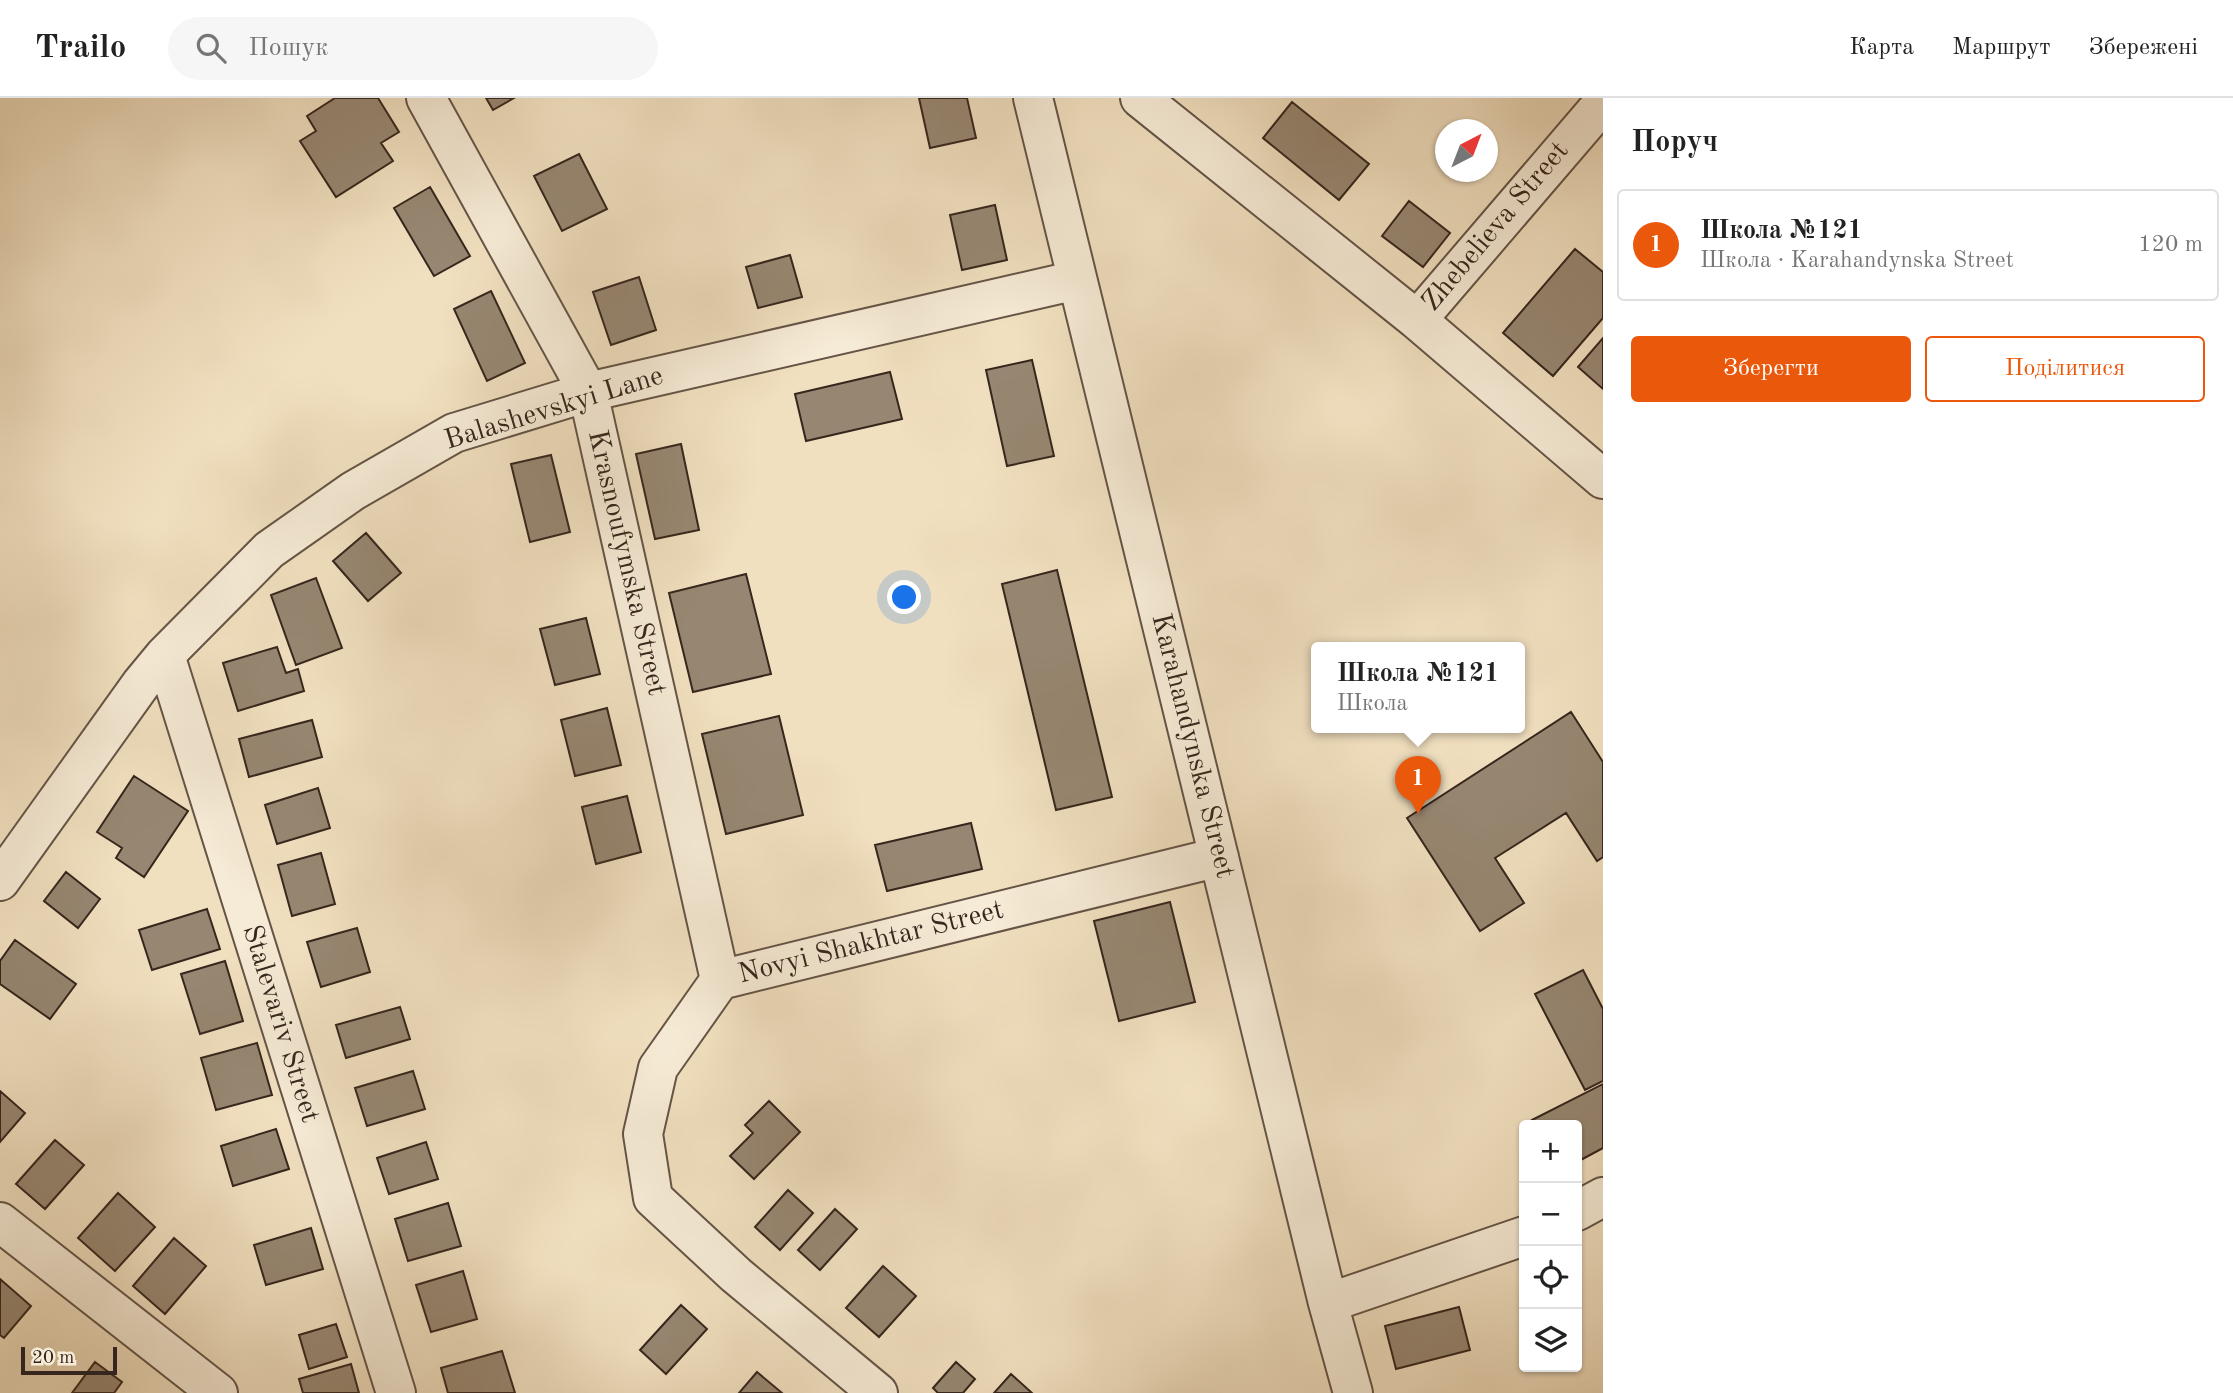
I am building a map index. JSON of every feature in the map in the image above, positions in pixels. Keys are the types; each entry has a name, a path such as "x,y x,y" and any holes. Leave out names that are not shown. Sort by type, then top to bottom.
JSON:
{"street":[{"name":"Krasnoufymska Street","path":"426,98 588,392 720,980"},
{"name":"Karahandynska Street","path":"1033,98 1328,1303 1353,1393"},
{"path":"1140,98 1417,320 1603,480"},
{"name":"Zhebelieva Street","path":"1417,320 1603,103"},
{"name":"Balashevskyi Lane","path":"0,881 165,655 269,550 352,491 454,433 588,392 1077,280"},
{"name":"Stalevariv Street","path":"165,655 396,1393"},
{"name":"Novyi Shakhtar Street","path":"878,1393 736,1275 653,1198 643,1133 658,1068 720,980 1219,857"},
{"path":"1582,1209 1603,1198"},
{"path":"0,1222 218,1393"},
{"path":"1328,1303 1519,1238"}],"building":[{"path":"335,98 378,98 399,132 381,143 393,161 336,197 300,141 316,131 307,116"},
{"path":"486,98 514,98 493,110"},
{"path":"919,98 967,98 976,138 930,148"},
{"path":"1292,102 1369,164 1339,200 1263,138"},
{"path":"579,154 607,209 562,231 534,176"},
{"path":"430,187 470,256 434,276 394,208"},
{"path":"1409,201 1450,233 1423,267 1382,236"},
{"path":"995,205 1007,260 962,270 950,215"},
{"path":"1575,249 1603,272 1603,318 1553,376 1503,333"},
{"path":"790,255 802,297 758,308 746,267"},
{"path":"639,277 656,330 611,345 593,292"},
{"path":"491,291 525,363 487,381 454,309"},
{"path":"1603,338 1603,389 1578,367"},
{"path":"1032,360 1054,456 1007,466 986,370"},
{"path":"890,372 902,419 806,441 795,394"},
{"path":"681,444 699,530 655,539 636,454"},
{"path":"551,455 570,532 530,542 511,464"},
{"path":"366,533 401,573 368,601 333,561"},
{"path":"1057,570 1112,797 1056,810 1002,584"},
{"path":"746,574 771,674 693,692 669,593"},
{"path":"316,578 342,648 296,665 271,595"},
{"path":"586,618 600,674 555,685 540,629"},
{"path":"277,647 286,673 298,669 304,691 238,711 223,663"},
{"path":"607,708 621,765 575,776 561,720"},
{"path":"1571,712 1603,762 1603,857 1597,861 1566,813 1495,858 1524,903 1480,931 1407,818"},
{"path":"779,716 803,815 726,834 702,734"},
{"path":"312,720 322,757 249,777 239,739"},
{"path":"134,776 188,811 144,877 116,858 122,848 97,832"},
{"path":"318,788 330,828 277,844 265,805"},
{"path":"627,796 641,852 596,864 582,807"},
{"path":"971,823 982,869 887,891 875,845"},
{"path":"321,853 335,904 292,916 278,865"},
{"path":"66,872 100,899 78,928 44,901"},
{"path":"1170,902 1195,1002 1119,1021 1094,921"},
{"path":"207,909 220,949 152,970 139,930"},
{"path":"357,928 370,972 321,987 307,942"},
{"path":"15,940 76,984 50,1019 0,984 0,961"},
{"path":"225,961 243,1021 200,1034 181,974"},
{"path":"1583,970 1603,1009 1603,1081 1585,1090 1535,994"},
{"path":"400,1007 410,1039 346,1058 336,1025"},
{"path":"257,1043 272,1095 216,1110 201,1058"},
{"path":"413,1071 425,1109 367,1126 355,1088"},
{"path":"1603,1084 1603,1148 1582,1159 1582,1120 1532,1120"},
{"path":"0,1091 25,1113 0,1142"},
{"path":"769,1101 800,1132 754,1179 730,1156 753,1133 745,1125"},
{"path":"276,1129 289,1169 233,1186 221,1146"},
{"path":"55,1140 84,1165 45,1209 16,1184"},
{"path":"426,1142 438,1179 389,1194 377,1158"},
{"path":"788,1190 813,1213 780,1250 755,1227"},
{"path":"118,1193 155,1227 115,1271 78,1238"},
{"path":"448,1203 461,1246 408,1261 395,1219"},
{"path":"835,1209 857,1229 820,1270 798,1250"},
{"path":"311,1228 323,1269 266,1285 254,1245"},
{"path":"174,1238 206,1266 165,1314 133,1286"},
{"path":"883,1266 916,1296 879,1337 846,1308"},
{"path":"463,1271 477,1319 431,1332 416,1285"},
{"path":"0,1279 31,1306 4,1338 0,1335"},
{"path":"681,1305 707,1329 666,1374 640,1350"},
{"path":"1459,1307 1470,1350 1396,1369 1385,1326"},
{"path":"336,1324 347,1357 309,1369 299,1335"},
{"path":"502,1351 515,1393 448,1393 441,1368"},
{"path":"95,1362 122,1382 114,1393 72,1393"},
{"path":"956,1362 975,1379 963,1393 938,1393 933,1388"},
{"path":"351,1364 359,1393 303,1393 299,1379"},
{"path":"757,1372 782,1393 739,1393"},
{"path":"1011,1374 1032,1393 994,1393"}],"place":[{"name":"Школа №121","path":"1418,814"}]}
